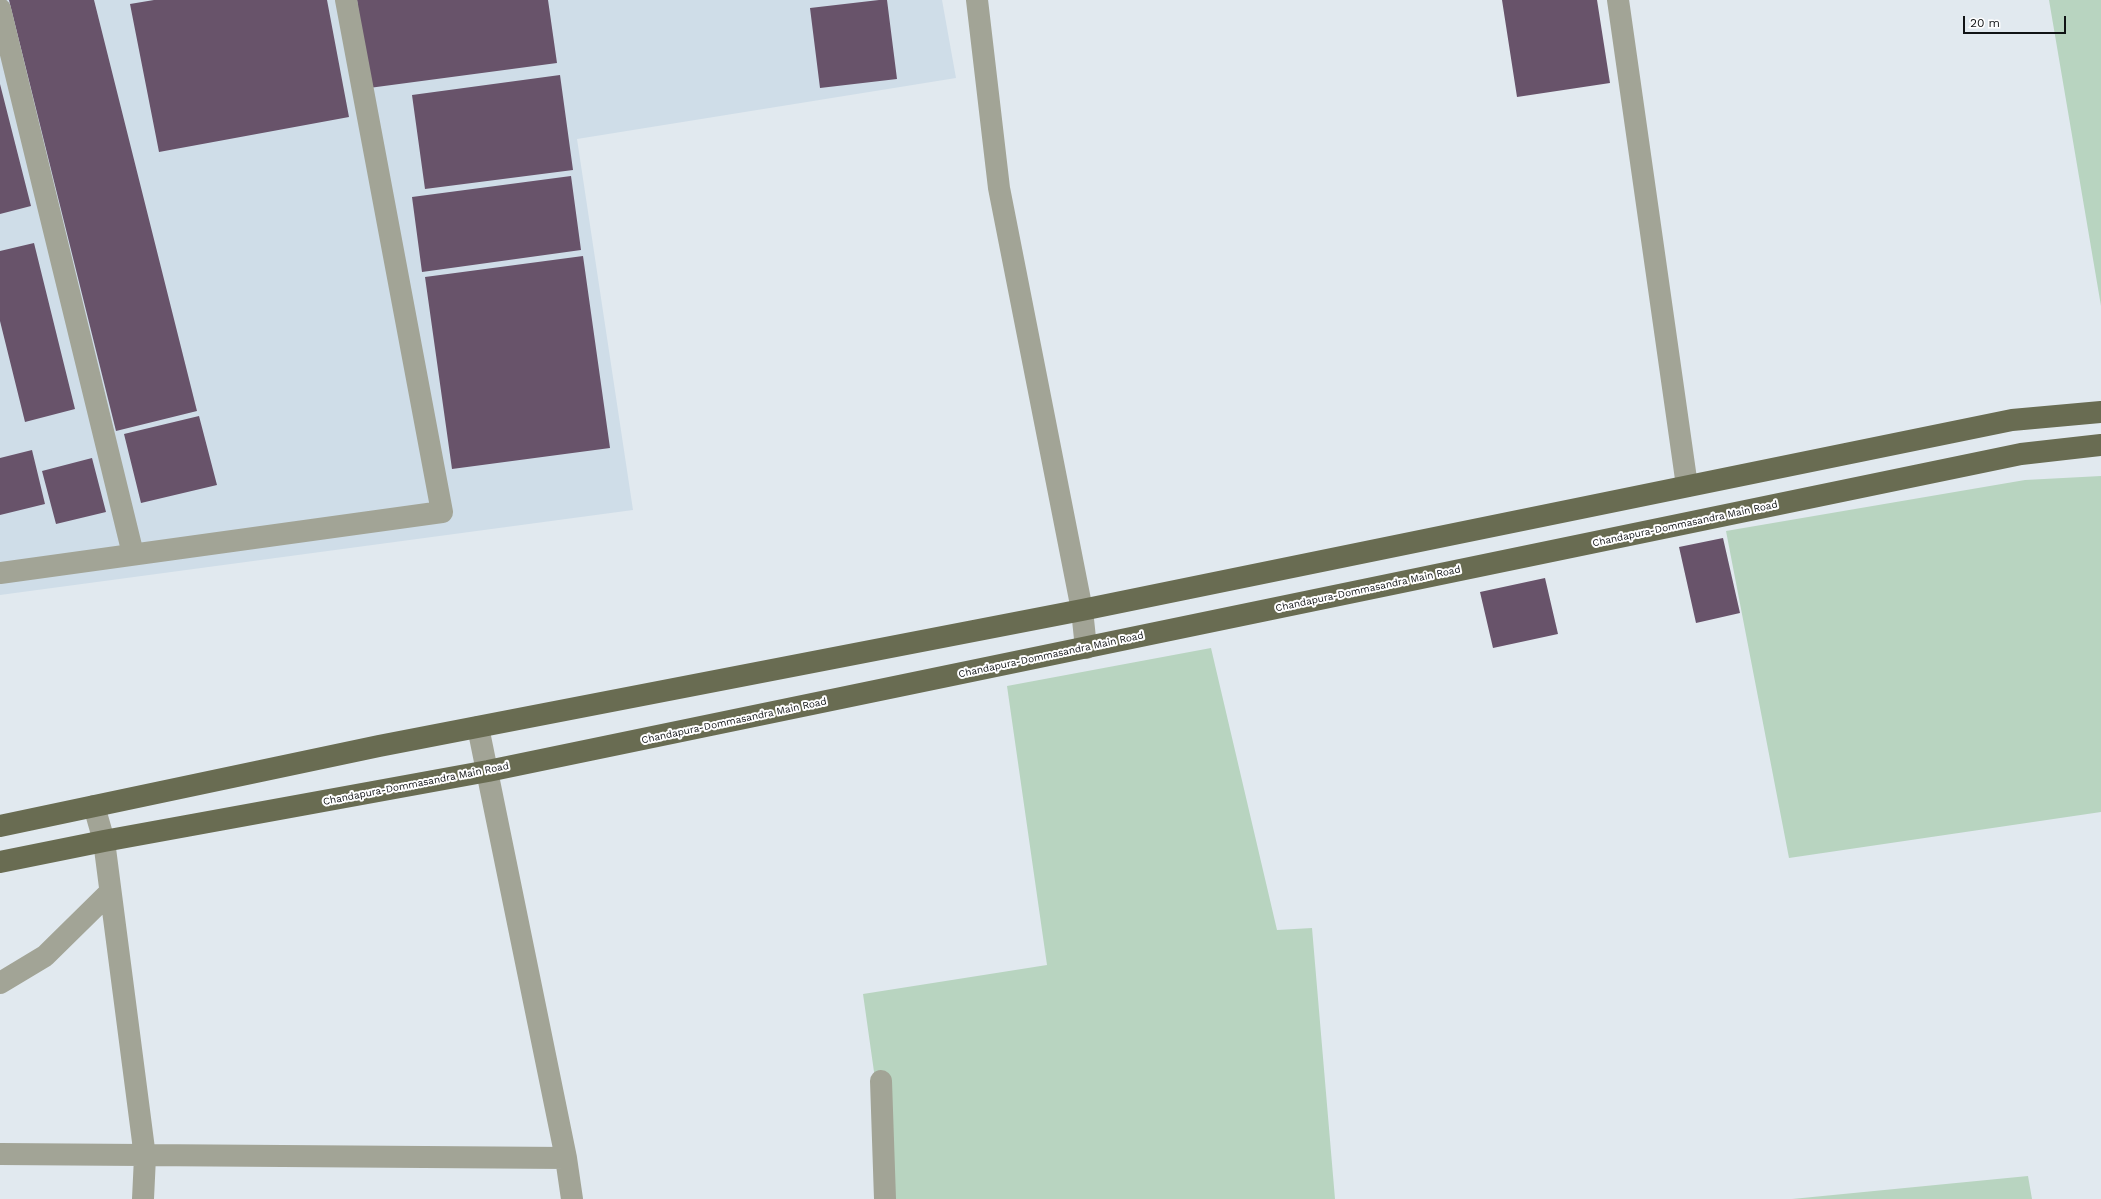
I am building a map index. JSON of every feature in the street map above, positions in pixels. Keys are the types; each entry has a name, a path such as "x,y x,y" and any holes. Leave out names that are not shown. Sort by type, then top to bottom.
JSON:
{"main road":[{"path":"0,826 478,727 1082,610 2012,420 2101,412"},
{"name":"Chandapura-Dommasandra Main Road","path":"0,862 104,841 488,771 2021,454 2101,445"}],"street":[{"path":"0,573 442,512 346,0"},
{"path":"978,0 999,188 1082,610 1086,648"},
{"path":"1618,0 1687,486"},
{"path":"0,9 133,554"},
{"path":"478,727 566,1158 572,1199"},
{"path":"94,806 104,841 144,1155 143,1199"},
{"path":"0,983 45,956 110,892"},
{"path":"882,1081 885,1199"},
{"path":"0,1154 566,1158"}],"shaded area":[{"path":"0,0 942,0 956,78 577,139 633,510 0,595"}],"green space":[{"path":"2049,0 2101,0 2101,306"},
{"path":"2101,476 2101,812 1789,858 1726,531 2025,480"},
{"path":"1211,648 1277,930 1312,928 1335,1199 892,1199 863,994 1047,965 1007,686"},
{"path":"2028,1176 2032,1199 1792,1199"}],"building":[{"path":"9,0 94,0 197,411 116,431"},
{"path":"154,0 327,0 349,117 159,152 130,4"},
{"path":"357,0 548,0 557,63 369,88"},
{"path":"887,0 897,79 820,88 810,8"},
{"path":"1502,0 1597,0 1610,83 1517,97"},
{"path":"560,75 573,170 425,189 412,95"},
{"path":"0,84 31,206 0,214"},
{"path":"571,176 581,250 422,272 412,197"},
{"path":"34,243 75,409 25,422 0,321 0,251"},
{"path":"583,256 610,448 452,469 425,277"},
{"path":"199,416 217,485 141,503 124,434"},
{"path":"32,450 45,504 0,515 0,458"},
{"path":"92,458 106,512 56,524 42,471"},
{"path":"1723,538 1740,613 1696,623 1679,547"},
{"path":"1545,578 1558,634 1493,648 1480,592"}]}
